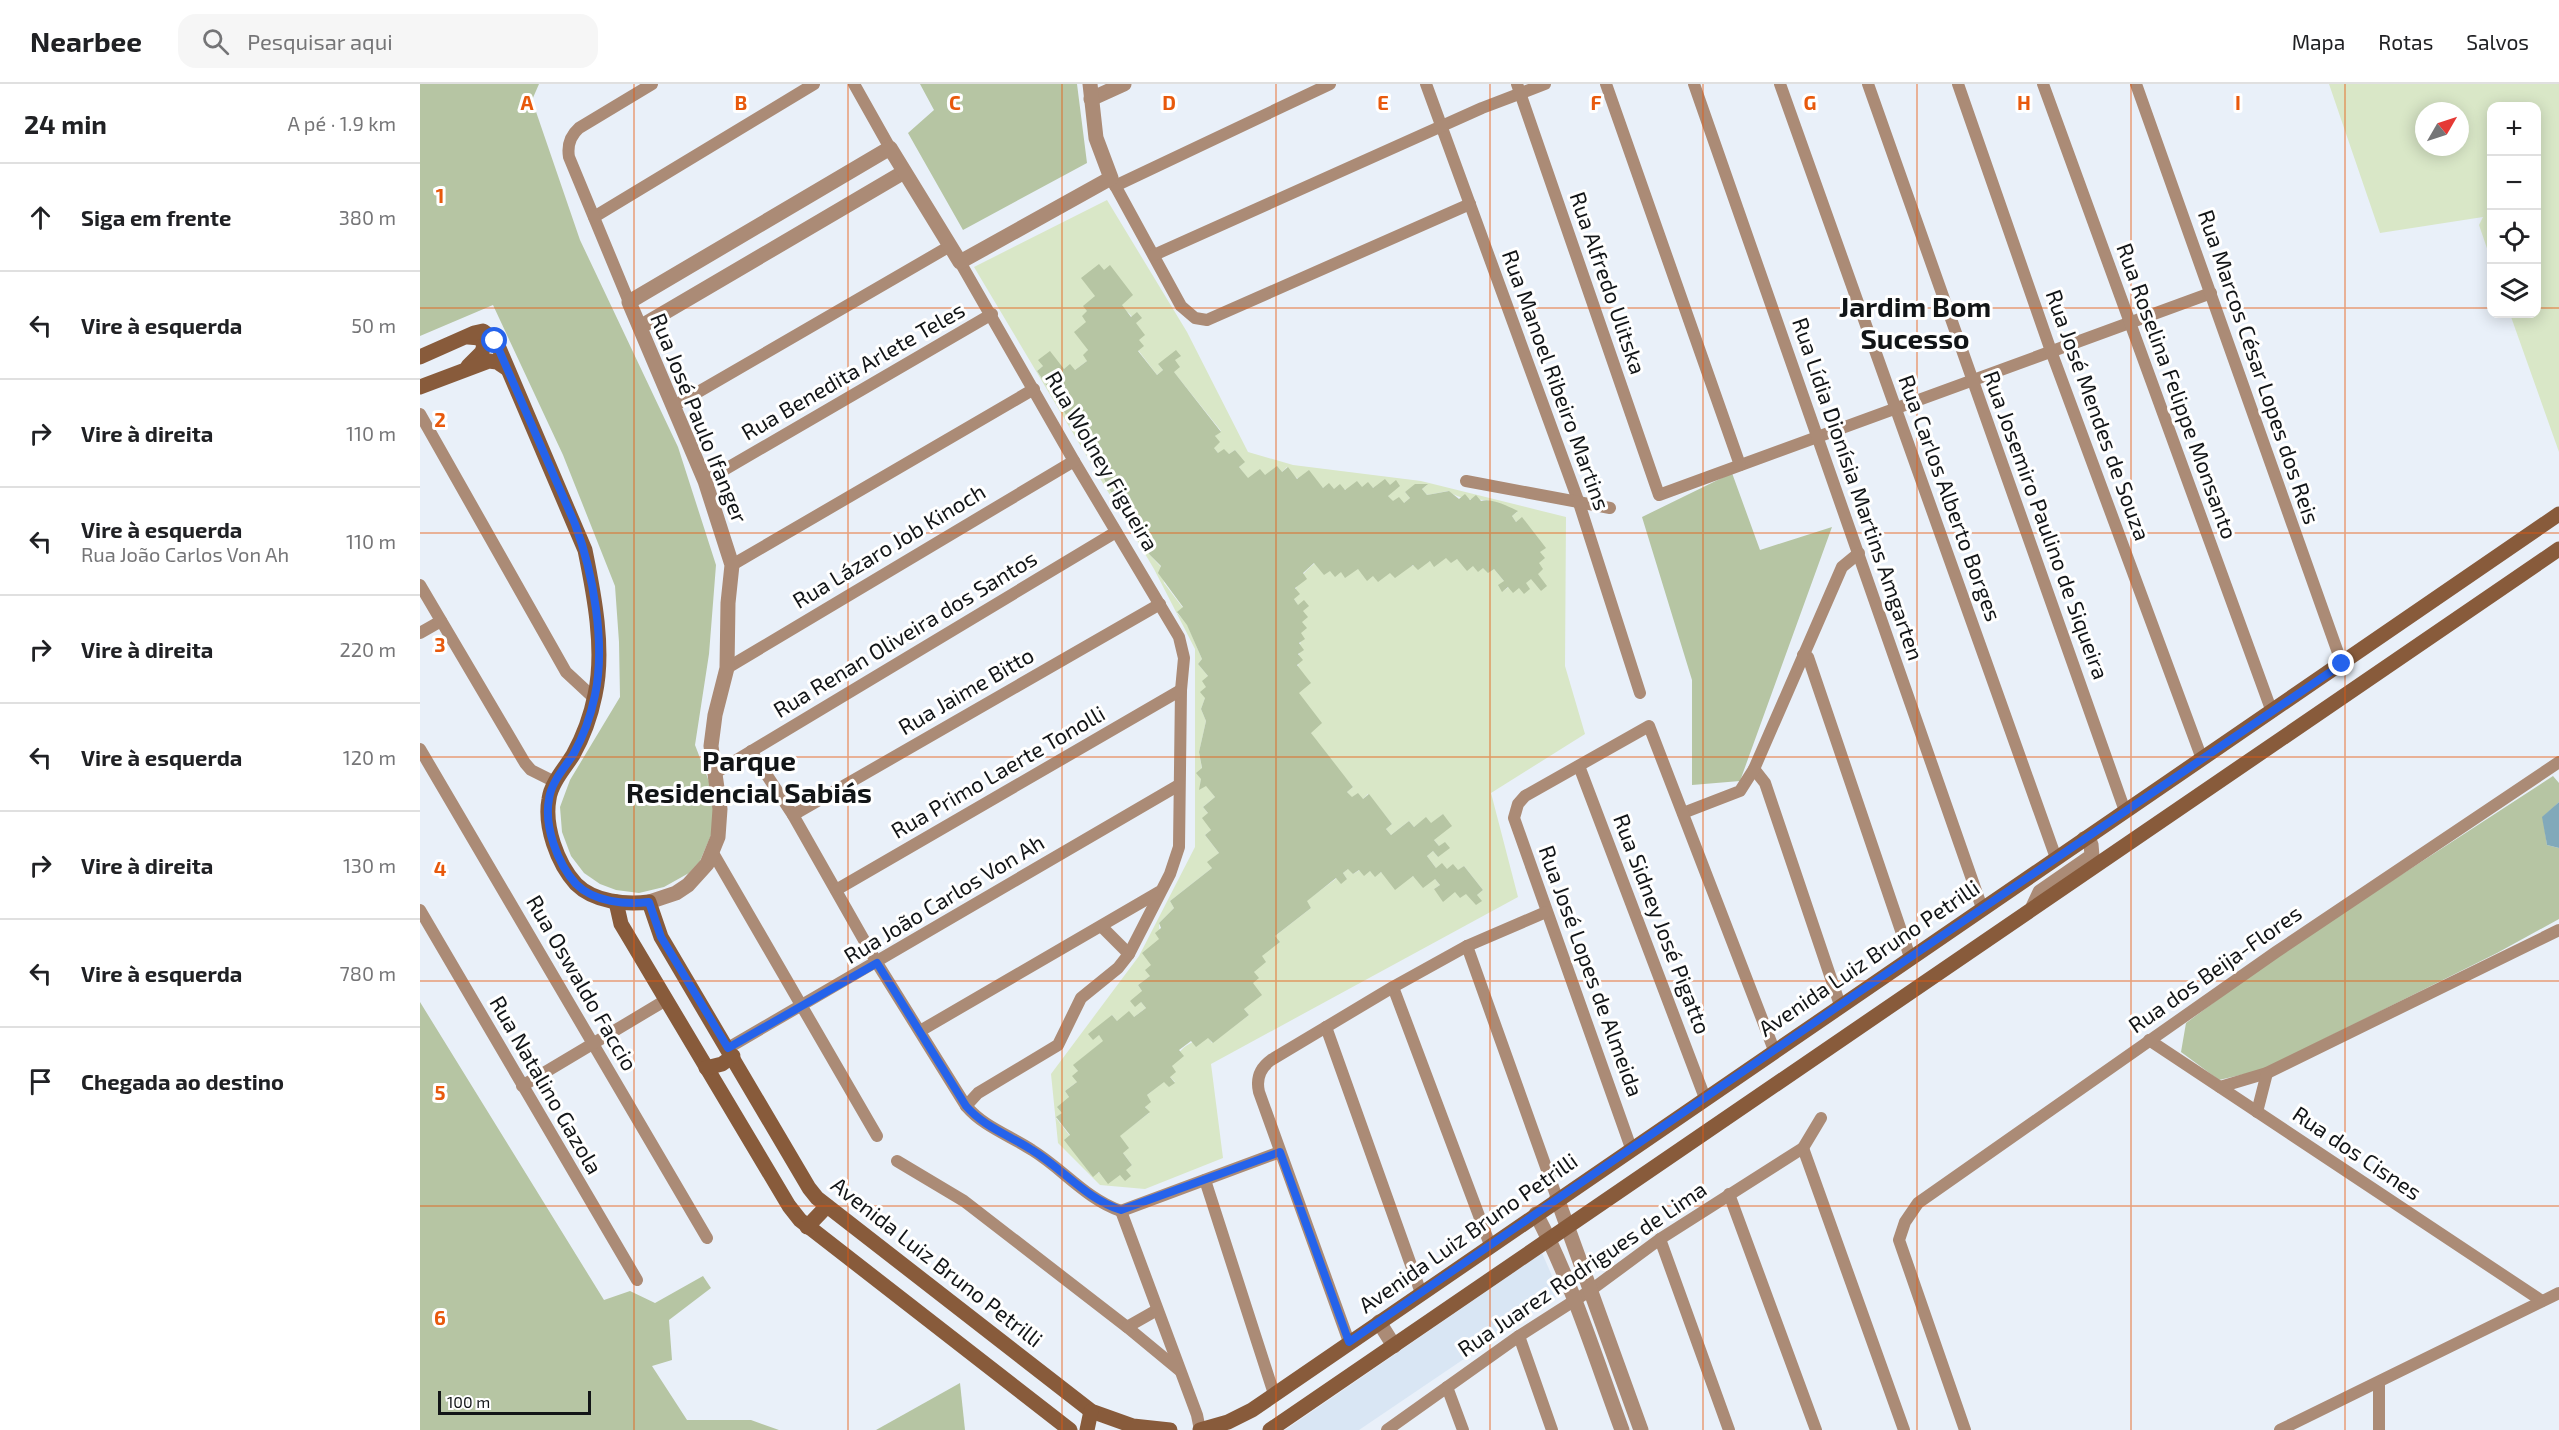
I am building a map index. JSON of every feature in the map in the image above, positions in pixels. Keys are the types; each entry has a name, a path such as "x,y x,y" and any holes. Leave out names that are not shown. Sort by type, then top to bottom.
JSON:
{"main road":[{"path":"420,357 483,331 495,341 585,550 597,625 594,698 581,737 549,797 548,821 559,855 576,884 594,895 616,902 633,904 649,902"},
{"path":"464,337 480,338 484,345 482,352 466,368"},
{"path":"420,387 489,361 497,362 506,368"},
{"name":"Avenida Luiz Bruno Petrilli","path":"1200,1430 1228,1422 1274,1394 1557,1198 2559,514"},
{"path":"1270,1430 2559,549"},
{"path":"616,902 621,924 789,1206 807,1227 1070,1430"},
{"name":"Avenida Luiz Bruno Petrilli","path":"649,902 661,937 809,1188 827,1206 1091,1411 1133,1426 1170,1430"},
{"path":"666,1000 690,985"},
{"path":"706,1068 722,1064 730,1052"},
{"path":"807,1227 827,1206"},
{"path":"1087,1430 1091,1411"}],"street":[{"name":"Rua José Paulo Ifanger","path":"649,902 676,893 699,875 712,853 720,823 711,746 727,668 728,603 732,565 705,481 569,157 570,141 579,128 652,84"},
{"path":"594,217 814,84"},
{"name":"Rua Wolney Figueira","path":"854,84 890,148 992,314 1074,461 1179,637 1184,658 1181,690 1179,848 1160,892 1129,954 1118,968 1081,998 1058,1045 978,1093 966,1106"},
{"path":"1124,84 1091,92 1096,138 1113,182 1181,306 1190,315 1200,320 1211,320 1470,204"},
{"path":"960,262 1113,182 1330,84"},
{"name":"Rua Manoel Ribeiro Martins","path":"1426,84 1580,503 1640,693"},
{"path":"1154,255 1441,126 1519,88 1545,84"},
{"path":"1606,84 1740,465 2211,293"},
{"name":"Rua Lídia Dionísia Martins Amgarten","path":"1694,84 1982,908"},
{"name":"Rua Carlos Alberto Borges","path":"1780,84 2056,858"},
{"name":"Rua Josemiro Paulino de Siqueira","path":"1868,84 2125,811"},
{"name":"Rua José Mendes de Souza","path":"1958,84 2051,351 2202,759"},
{"name":"Rua Roselina Felippe Monsanto","path":"2043,84 2272,712"},
{"name":"Rua Marcos César Lopes dos Reis","path":"2136,84 2342,664"},
{"name":"Rua Alfredo Ulitska","path":"1519,88 1659,495 1740,465"},
{"path":"629,302 890,148"},
{"path":"640,327 904,171"},
{"path":"674,406 950,246"},
{"name":"Rua Benedita Arlete Teles","path":"705,481 992,314"},
{"path":"732,565 1034,389"},
{"path":"420,414 566,672 594,698"},
{"name":"Rua Lázaro Job Kinoch","path":"727,668 1074,461"},
{"path":"1466,481 1610,508"},
{"name":"Rua Renan Oliveira dos Santos","path":"715,773 1116,532"},
{"path":"1683,813 1740,791 1754,769 1842,567 1858,553"},
{"path":"420,585 525,763 531,770 555,782"},
{"name":"Rua Jaime Bitto","path":"793,815 1160,604"},
{"path":"420,633 441,621"},
{"path":"1803,655 1808,657 1910,957"},
{"name":"Rua Primo Laerte Tonolli","path":"836,890 1181,690"},
{"path":"1579,766 1649,726 1774,1050"},
{"name":"Rua Oswaldo Faccio","path":"420,748 707,1238"},
{"path":"751,751 793,815 877,963 966,1106 978,1119 1034,1151 1102,1204 1121,1210 1280,1152"},
{"name":"Rua dos Beija-Flores","path":"1965,1430 1899,1240 1905,1222 1918,1203 2276,952 2559,762"},
{"name":"Rua José Lopes de Almeida","path":"1579,766 1525,796 1515,809 1514,818 1631,1148"},
{"name":"Rua Sidney José Pigatto","path":"1579,766 1705,1098"},
{"path":"1754,769 1765,783 1840,1005"},
{"name":"Rua João Carlos Von Ah","path":"730,1052 803,1006 1179,785"},
{"path":"2103,826 2098,836 2100,849 2120,848"},
{"path":"2033,907 2040,892 2092,856 2091,844 2084,839"},
{"path":"712,853 877,1136"},
{"path":"920,1031 1160,892"},
{"name":"Rua Natalino Gazola","path":"420,910 637,1280"},
{"path":"1349,1342 1259,1092 1259,1076 1267,1063 1393,987 1467,946 1546,912"},
{"path":"1102,927 1129,954"},
{"path":"2220,1086 2267,1073 2559,930"},
{"path":"1467,946 1566,1229 1591,1290 1641,1430"},
{"path":"1393,987 1490,1245"},
{"path":"522,1086 666,1000"},
{"path":"1326,1027 1421,1293"},
{"name":"Rua dos Cisnes","path":"2149,1040 2542,1301"},
{"path":"2257,1112 2267,1073"},
{"path":"1821,1118 1803,1148 1905,1430"},
{"name":"Rua Juarez Rodrigues de Lima","path":"1386,1430 1519,1336 1591,1290 1660,1239 1803,1148"},
{"path":"897,1161 964,1201 1127,1327 1181,1372"},
{"path":"1205,1180 1274,1394"},
{"path":"1729,1194 1816,1430"},
{"path":"1121,1210 1197,1415 1200,1430"},
{"path":"1536,1214 1550,1240 1574,1300 1622,1430"},
{"path":"1660,1239 1729,1430"},
{"path":"2280,1430 2559,1293"},
{"path":"1127,1327 1157,1310"},
{"path":"1379,1322 1394,1346"},
{"path":"1519,1336 1552,1430"},
{"path":"2379,1383 2379,1430"},
{"path":"1447,1387 1463,1430"}],"shaded area":[{"path":"1542,1253 1560,1294 1359,1430 1285,1430"}],"green space":[{"path":"420,84 539,84 532,100 580,240 678,447 716,565 709,654 695,745 710,784 715,809 714,828 700,861 689,873 664,887 639,893 616,890 600,884 584,873 571,856 562,832 560,807 570,780 620,697 615,586 563,455 493,305 420,336"},
{"path":"920,84 1077,84 1087,163 963,230 908,133 934,110"},
{"path":"2329,84 2559,84 2559,452 2511,318 2541,318 2541,102 2487,102 2487,248 2479,225 2483,217 2380,233"},
{"path":"1107,200 1187,332 1248,452 1293,465 1421,481 1566,517 1565,666 1585,734 1491,793 1518,897 1211,1064 1223,1158 1145,1189 1100,1185 1058,1143 1051,1074 1139,956 1195,847 1195,649 1154,569 974,267","holes":["1095,296 1123,308 1129,314 1137,328 1138,350 1157,375 1163,370 1158,364 1173,371 1221,431 1215,436 1213,447 1218,453 1229,454 1235,450 1244,462 1239,467 1248,479 1282,472 1287,467 1296,477 1317,487 1355,489 1390,485 1388,496 1393,502 1404,503 1410,498 1405,492 1427,485 1422,489 1427,495 1448,491 1461,498 1485,500 1517,512 1512,516 1516,522 1522,518 1540,552 1537,574 1525,583 1503,591 1504,581 1494,569 1446,557 1373,576 1358,569 1330,571 1315,563 1303,574 1296,588 1294,599 1301,619 1298,683 1299,695 1313,737 1353,787 1347,792 1352,798 1363,799 1368,794 1392,824 1386,829 1391,835 1409,821 1414,827 1426,818 1431,824 1443,814 1434,840 1439,846 1438,857 1433,851 1427,856 1436,868 1458,871 1464,866 1483,890 1477,895 1434,889 1440,885 1435,879 1360,870 1353,874 1349,868 1343,873 1347,879 1337,878 1306,901 1311,908 1275,936 1254,972 1244,1009 1249,1015 1212,1043 1208,1037 1187,1046 1174,1061 1170,1077 1175,1082 1164,1081 1146,1096 1145,1106 1149,1113 1119,1136 1123,1153 1132,1165 1093,1176 1065,1140 1070,1136 1056,1118 1062,1113 1069,1097 1065,1091 1077,1082 1078,1071 1074,1065 1104,1041 1099,1035 1112,1015 1117,1021 1134,1017 1146,1008 1141,1002 1142,991 1138,985 1150,976 1160,938 1159,923 1174,908 1170,901 1212,868 1219,853 1205,835 1211,830 1208,813 1203,807 1215,797 1206,785 1200,789 1202,769 1199,752 1206,721 1201,709 1208,676 1198,664 1202,659 1187,624 1177,613 1183,608 1164,583 1161,567 1149,554 1141,532 1109,489 1092,454 1037,371 1043,366 1075,370 1087,361 1088,321"]},
{"path":"1099,264 1104,270 1110,265 1133,295 1122,305 1131,317 1137,312 1142,318 1136,323 1145,335 1139,340 1144,346 1138,351 1157,375 1163,370 1158,364 1176,350 1181,356 1175,360 1180,367 1174,372 1221,432 1215,436 1220,442 1214,448 1218,453 1224,449 1229,454 1235,450 1245,462 1239,467 1248,478 1260,469 1265,475 1277,466 1282,472 1288,467 1297,479 1309,470 1323,488 1329,483 1334,489 1340,484 1345,490 1357,481 1362,487 1368,482 1373,488 1385,479 1390,485 1396,480 1400,486 1388,496 1393,501 1399,497 1404,503 1410,498 1405,492 1415,484 1428,484 1422,489 1427,495 1449,491 1459,499 1465,494 1470,500 1476,495 1481,501 1500,503 1518,511 1512,516 1516,522 1522,517 1546,548 1540,552 1545,558 1539,563 1543,569 1538,574 1547,586 1541,591 1531,579 1526,583 1530,589 1524,594 1519,588 1513,593 1508,587 1502,592 1498,585 1504,581 1494,569 1488,573 1483,568 1478,572 1473,566 1467,571 1457,559 1451,563 1446,558 1434,567 1430,561 1418,570 1413,565 1395,578 1390,573 1378,582 1373,576 1367,581 1358,569 1345,578 1341,572 1335,577 1330,571 1324,575 1314,563 1303,573 1307,579 1295,588 1300,594 1294,599 1298,605 1304,600 1309,606 1303,611 1308,617 1302,622 1307,628 1301,633 1305,639 1299,643 1304,650 1298,654 1303,660 1297,665 1311,683 1299,693 1322,723 1311,733 1353,787 1347,792 1352,797 1358,793 1363,799 1369,794 1392,824 1386,829 1391,835 1409,821 1414,827 1426,817 1431,823 1443,814 1452,826 1434,840 1439,846 1445,842 1450,848 1438,857 1433,851 1427,856 1436,868 1442,863 1447,869 1453,864 1458,870 1464,866 1483,890 1477,895 1482,901 1476,905 1466,894 1460,898 1455,892 1443,902 1434,889 1440,885 1435,879 1423,888 1413,876 1395,890 1381,872 1375,877 1370,871 1364,876 1359,870 1353,874 1348,869 1343,873 1347,879 1341,884 1336,878 1307,901 1311,908 1275,936 1280,942 1262,956 1266,962 1254,972 1259,978 1253,983 1262,995 1244,1009 1249,1015 1213,1043 1208,1038 1196,1047 1191,1041 1179,1050 1184,1056 1172,1066 1176,1072 1170,1077 1175,1083 1169,1087 1164,1082 1147,1095 1151,1102 1145,1107 1150,1112 1120,1136 1129,1148 1123,1153 1132,1165 1126,1170 1131,1176 1125,1181 1120,1175 1108,1184 1099,1172 1093,1177 1064,1140 1070,1135 1056,1117 1062,1113 1057,1107 1069,1097 1065,1091 1077,1082 1072,1076 1078,1071 1073,1065 1103,1041 1099,1035 1093,1040 1088,1034 1112,1015 1117,1021 1129,1011 1134,1017 1146,1008 1141,1002 1135,1007 1130,1001 1142,991 1138,985 1150,976 1145,970 1151,965 1142,953 1159,939 1155,933 1161,928 1159,923 1174,908 1170,901 1212,868 1207,862 1219,853 1205,835 1211,830 1202,818 1208,813 1203,807 1215,797 1206,786 1199,790 1201,779 1196,773 1202,768 1199,752 1206,721 1201,709 1205,698 1200,692 1206,687 1202,681 1208,676 1198,664 1202,659 1187,625 1177,612 1183,607 1158,573 1161,566 1149,554 1141,532 1109,489 1092,454 1037,371 1043,366 1038,360 1050,351 1064,369 1070,364 1075,370 1087,361 1083,355 1088,350 1074,332 1086,322 1082,316 1087,311 1083,306 1095,296 1081,278"},
{"path":"1732,473 1760,550 1832,527 1740,781 1692,785 1692,680 1642,517"},
{"path":"2553,776 2559,783 2559,802 2543,817 2547,845 2559,848 2559,919 2497,953 2262,1070 2219,1080 2181,1052 2186,1023 2278,955"},
{"path":"420,1002 604,1300 630,1291 655,1303 703,1276 711,1288 669,1320 672,1360 652,1366 687,1420 751,1420 779,1430 420,1430"},
{"path":"960,1383 965,1430 876,1430"}],"water":[{"path":"2559,802 2559,848 2547,845 2542,817"}],"district":[{"name":"Jardim Bom Sucesso","path":"1915,323"},
{"name":"Parque Residencial Sabiás","path":"749,777"}],"route":[{"path":"495,341 575,524 585,550 592,585 597,625 595,694 581,737 549,797 548,821 554,846 576,884 594,895 616,902 633,904 649,902 661,937 728,1048 877,963 966,1106 978,1119 1034,1151 1102,1204 1121,1210 1280,1152 1349,1342 2342,664"}]}
